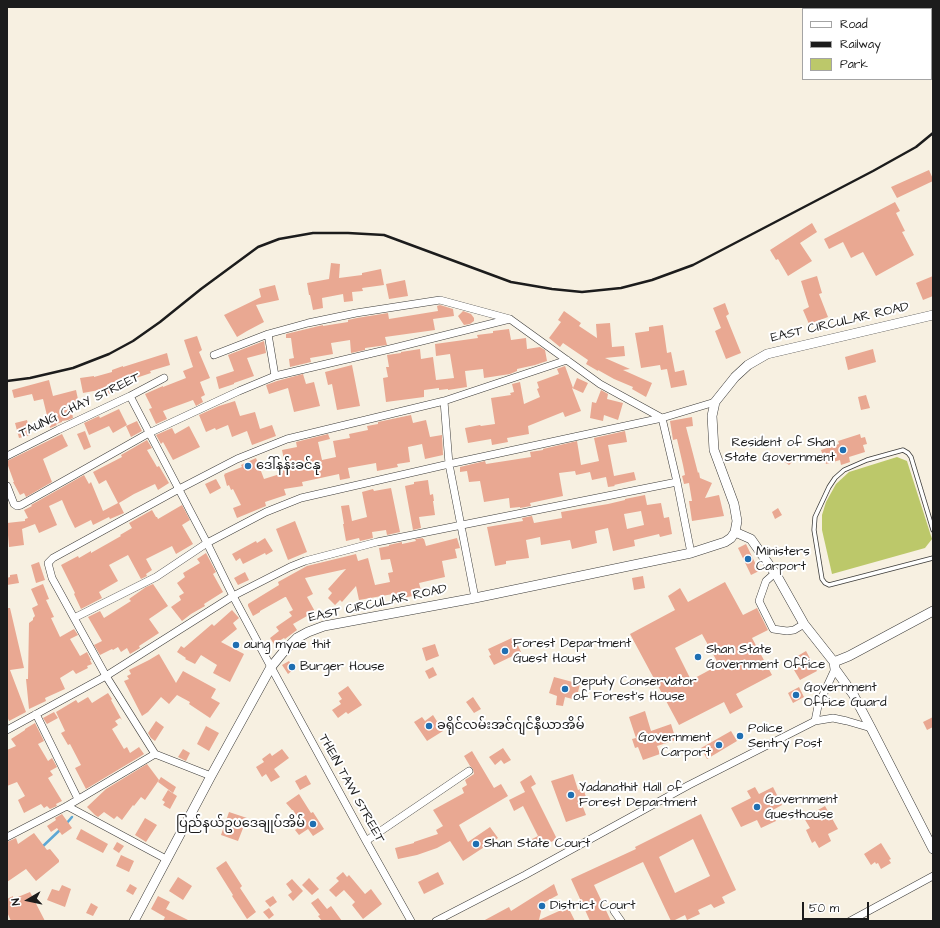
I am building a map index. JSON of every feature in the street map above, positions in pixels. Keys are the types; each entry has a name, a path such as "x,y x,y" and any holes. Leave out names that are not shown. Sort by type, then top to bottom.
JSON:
{"street":[{"path":"214,355 268,334 308,322 440,300 510,319 600,384 662,418 677,482 691,553"},
{"name":"EAST CIRCULAR ROAD","path":"715,402 735,377 748,365 767,354 933,315"},
{"path":"7,486 14,504 17,506 150,433 239,391 275,376 510,319"},
{"path":"268,334 275,376"},
{"path":"211,776 155,754 106,676 52,578 48,563 53,558 236,459 287,439 444,401 567,360"},
{"name":"TAUNG CHAY STREET","path":"7,456 164,378"},
{"name":"THEIN TAW STREET","path":"130,396 271,667 411,921"},
{"path":"444,401 449,464 475,598"},
{"path":"74,618 156,577 207,543 266,512 301,498 662,418 715,402 712,416 714,450 734,504 737,521 734,532 750,539 775,573 804,624 853,694 872,728 933,849"},
{"path":"7,730 106,676 233,596 290,566 377,542 677,482"},
{"name":"EAST CIRCULAR ROAD","path":"134,921 166,859 271,667 297,638 324,626 475,598 691,553 725,542 731,538 734,532"},
{"path":"775,573 766,581 759,601 772,630 794,630 804,624"},
{"path":"815,721 818,706 834,666 849,656 933,611"},
{"path":"36,714 78,799"},
{"path":"436,921 525,875 690,785 815,721 833,718 872,728"},
{"path":"7,837 67,806 155,754"},
{"path":"366,841 469,771"},
{"path":"67,806 166,859"},
{"path":"850,921 933,876"},
{"path":"614,911 621,921"}],"lane":[{"path":"933,530 911,457 903,450 867,460 844,470 835,478 829,487 815,517 814,530 822,579 825,583 829,584 933,558"}],"green space":[{"path":"897,457 907,461 932,539 925,548 832,574 822,530 822,515 826,502 836,484 849,472"}],"building":[{"path":"929,170 933,181 897,198 891,187"},
{"path":"895,202 900,211 896,213 905,231 902,232 914,255 876,276 863,252 851,258 843,242 829,249 824,239"},
{"path":"812,223 817,232 800,243 812,261 788,276 778,259 776,260 770,250"},
{"path":"331,263 340,264 339,278 362,275 362,273 381,269 384,285 362,288 363,291 352,292 353,301 344,302 343,294 322,298 323,308 313,310 307,283 329,279"},
{"path":"817,276 822,293 819,294 828,317 809,324 803,310 809,307 801,281"},
{"path":"933,276 933,296 923,300 916,283"},
{"path":"405,280 408,296 389,299 386,284"},
{"path":"275,285 279,300 256,305 264,322 237,337 224,315 261,297 259,289"},
{"path":"725,303 729,314 726,316 741,353 726,359 715,331 721,328 713,308"},
{"path":"440,305 453,309 454,316 433,319 435,330 385,337 387,345 365,348 365,350 351,353 350,340 331,343 333,354 310,358 311,362 290,367 289,359 294,358 291,338 286,338 286,334 323,325 348,322 348,320 357,318 388,313 389,319 438,311 437,306"},
{"path":"463,311 471,314 474,321 470,324 464,325 458,316"},
{"path":"564,311 581,323 579,326 597,338 596,324 610,323 612,347 624,346 625,356 605,358 630,369 623,370 652,383 646,397 632,389 633,387 586,364 588,360 563,343 560,347 549,338 561,322 558,320"},
{"path":"663,325 667,353 671,352 675,372 684,370 687,385 671,388 667,369 661,370 660,365 641,368 635,333 649,331 649,327"},
{"path":"509,329 511,340 526,338 527,349 540,347 545,350 547,361 517,369 517,371 510,374 484,378 483,369 465,371 467,387 448,390 439,390 439,388 424,390 424,397 386,402 383,378 388,377 386,367 389,367 387,355 420,349 421,359 433,357 436,380 454,378 450,354 436,356 435,344 478,338 477,335"},
{"path":"197,336 202,350 199,352 210,378 200,382 205,395 201,397 203,402 196,406 193,400 163,411 167,419 156,424 149,409 152,408 145,394 186,378 183,371 193,367 184,340"},
{"path":"264,341 266,353 247,358 254,376 219,389 216,377 234,371 228,355"},
{"path":"873,349 876,362 848,370 845,357"},
{"path":"167,353 170,365 150,371 151,373 133,379 132,377 114,384 116,392 101,396 99,390 83,393 80,378 94,377 112,372 112,370 123,366"},
{"path":"352,365 360,406 337,410 332,384 328,385 325,372"},
{"path":"565,366 573,388 577,378 588,383 583,393 572,388 581,411 565,417 563,412 528,426 529,434 507,438 508,442 492,445 491,439 468,443 465,428 495,424 491,398 511,395 510,393 514,392 512,384 520,382 524,404 540,397 537,389 539,388 537,382 559,374 557,369"},
{"path":"303,374 306,384 314,382 320,406 294,412 288,388 269,394 266,385"},
{"path":"49,380 53,396 76,390 79,404 71,407 73,418 62,421 50,428 43,399 34,401 32,394 14,398 12,390"},
{"path":"601,390 608,394 607,399 623,403 618,420 604,415 603,421 590,418 592,402 596,403"},
{"path":"866,395 870,408 861,410 858,397"},
{"path":"235,401 240,416 255,412 260,429 272,425 276,436 252,445 247,431 232,437 228,425 206,432 199,415"},
{"path":"119,409 127,425 113,433 109,426 89,435 84,423 99,416 100,418"},
{"path":"411,415 413,423 426,420 430,437 442,435 443,455 425,459 422,444 408,447 410,462 397,464 398,467 377,471 376,463 348,468 350,478 340,480 339,474 302,482 303,486 284,489 286,495 265,502 266,506 237,518 233,508 241,505 233,489 231,490 229,485 227,486 224,474 242,467 241,465 256,458 264,479 283,473 283,470 286,470 282,450 297,447 296,442 328,434 330,439 318,442 322,460 336,457 333,441 350,438 349,434 368,430 367,426 378,424 378,422"},
{"path":"692,417 693,426 686,427 698,473 699,472 700,478 712,483 705,498 719,495 724,516 692,521 689,501 692,501 689,483 684,484 682,476 685,475 683,465 677,439 673,440 670,421"},
{"path":"27,420 31,435 19,438 15,423"},
{"path":"137,421 142,431 131,437 126,426"},
{"path":"189,426 200,447 173,460 163,442 161,444 156,435 172,428 175,434"},
{"path":"85,431 91,447 84,450 77,434"},
{"path":"625,431 627,442 608,445 614,476 634,472 636,480 614,485 615,486 608,487 606,477 592,480 590,472 576,475 575,471 559,473 563,496 530,503 531,506 510,508 509,498 484,502 480,481 469,482 467,471 460,472 460,467 485,461 486,464 531,457 530,452 577,441 581,465 599,461 594,438"},
{"path":"62,434 68,446 43,459 52,482 26,497 24,493 20,495 13,482 7,461"},
{"name":"Resident of Shan State Government","path":"860,434 861,438 865,437 867,444 863,445 865,452 849,457 850,462 841,465 840,460 826,464 821,450 839,444 838,441"},
{"path":"147,440 152,448 147,450 169,483 158,490 155,484 119,503 124,513 110,519 109,517 93,525 91,520 75,528 62,500 49,506 57,525 39,533 35,524 22,529 24,545 9,547 7,523 25,521 25,519 28,518 24,510 84,475 89,484 91,482 103,511 118,503 106,480 99,484 93,472 122,457 121,455"},
{"path":"787,454 794,460 789,465 782,460"},
{"path":"216,479 221,488 210,494 205,484"},
{"path":"428,480 430,495 433,494 435,515 419,517 421,528 413,530 405,486 414,484 414,482"},
{"path":"391,488 400,532 387,535 386,530 372,532 373,538 360,541 359,538 346,541 341,506 349,505 352,521 367,517 362,492 373,489 374,491"},
{"path":"645,495 647,505 661,503 664,518 669,517 672,534 660,537 659,534 634,540 635,546 613,551 608,528 595,531 597,543 572,549 570,540 541,545 540,537 526,540 529,558 506,561 506,564 495,566 487,527 523,521 522,518 532,516 534,523 562,518 561,512 608,504","holes":["641,511 644,525 627,529 624,514"]},
{"path":"182,505 190,520 182,525 193,544 176,554 172,546 146,559 152,570 146,574 147,576 141,579 128,555 109,565 118,581 99,592 102,598 81,609 61,565 78,556 79,558 91,551 91,553 121,536 120,535 132,528 129,523 152,510 158,519"},
{"path":"778,508 782,515 775,519 772,512"},
{"path":"295,521 307,552 288,560 276,529"},
{"path":"265,538 273,551 266,555 265,553 243,564 240,558 236,561 232,554 256,541 257,543"},
{"path":"423,538 426,546 457,538 460,548 455,549 457,558 442,561 445,577 419,583 422,594 394,600 393,594 359,600 356,586 342,602 340,600 335,605 328,598 332,593 328,589 346,569 305,578 313,594 307,597 318,617 310,621 307,616 293,624 297,630 285,639 284,638 274,644 270,638 279,631 276,627 292,616 289,612 293,610 286,597 253,616 248,606 248,604 279,585 278,582 307,566 356,554 358,561 368,558 375,585 390,582 388,573 393,572 390,559 381,560 379,548 402,542 402,544 416,541 415,539"},
{"name":"Ministers Carport","path":"746,544 759,571 751,575 738,548"},
{"path":"206,553 216,572 213,574 223,592 182,621 171,607 181,600 179,596 184,593 177,583 185,577 183,573 200,563 197,559"},
{"path":"39,562 45,580 36,583 31,565"},
{"path":"245,572 249,580 238,585 234,578"},
{"path":"17,574 19,583 7,585 7,578 10,577 10,575"},
{"path":"643,576 645,588 634,590 632,578"},
{"name":"Shan State Government Office","path":"725,582 743,615 757,608 768,630 752,638 772,675 736,694 743,707 730,714 724,702 679,725 630,634 675,610 668,596 680,588 688,602","holes":["702,634 719,665 691,680 675,648"]},
{"path":"43,584 49,599 46,600 54,617 51,618 60,637 74,629 78,635 70,639 80,656 87,652 92,664 87,666 88,668 76,674 73,670 60,678 65,689 45,698 46,701 29,709 26,679 28,679 29,623 35,616 32,608 38,605 31,589"},
{"path":"153,584 168,606 149,619 159,633 139,646 140,648 130,654 127,648 121,652 118,647 100,655 94,645 102,641 88,617 100,611 104,618 131,601 129,599 146,587"},
{"path":"7,608 10,608 24,668 10,670 26,712 9,721 7,716"},
{"path":"232,610 239,618 233,623 237,629 221,642 244,654 230,682 213,673 217,665 201,655 195,664 185,659 186,658 177,652 181,646 184,648 212,624 214,626"},
{"name":"Forest Department Guest Houst","path":"514,637 521,652 494,665 489,656 491,655 488,649"},
{"path":"435,644 439,656 426,661 422,648"},
{"path":"806,651 817,671 800,680 794,670 801,666 796,657"},
{"path":"159,654 176,683 183,671 216,689 211,698 220,703 210,718 189,704 190,702 177,695 169,704 161,697 148,712 142,716 124,681 129,679 127,676 131,674 129,670"},
{"path":"289,661 294,669 288,674 282,665"},
{"path":"433,667 437,675 429,679 425,671"},
{"name":"Deputy Conservator of Forest's House","path":"554,677 580,684 576,700 565,697 563,706 556,705 557,696 549,693"},
{"path":"348,686 362,705 348,714 346,712 338,718 332,710 341,704 339,701 342,699 338,693"},
{"name":"Government Office Guard","path":"799,687 804,697 793,703 788,693"},
{"path":"108,693 122,720 120,718 115,721 118,725 112,729 124,749 127,747 130,753 139,747 144,754 86,789 75,768 81,765 70,744 68,745 61,733 65,731 56,712 76,700 78,703 88,697 92,703"},
{"path":"473,697 481,709 474,713 466,702"},
{"path":"645,711 651,731 671,724 676,740 657,746 660,754 643,760 638,747 635,748 632,739 636,738 629,717"},
{"path":"54,712 58,718 47,724 43,718"},
{"name":"ခရိုင်လမ်းအင်ဂျင်နီယာအိမ်","path":"433,715 443,731 427,741 414,722 422,717 425,721"},
{"path":"933,717 933,727 927,730 923,722"},
{"path":"156,721 164,727 155,741 148,733"},
{"path":"35,723 44,741 38,744 48,761 52,758 57,767 50,771 53,775 48,778 62,801 56,804 57,806 50,809 47,806 44,808 41,804 24,813 18,800 25,796 17,782 7,786 7,750 16,746 11,739"},
{"path":"206,726 219,733 209,751 197,744"},
{"name":"Government Carport","path":"731,731 737,741 707,759 701,748"},
{"path":"503,748 511,760 504,764 501,760 495,765 489,757"},
{"path":"183,749 190,753 186,761 178,757"},
{"path":"282,749 289,758 274,769 280,777 271,782 266,774 262,777 256,767 264,762 262,759 270,753 272,756"},
{"path":"472,751 494,788 501,784 508,796 459,825 468,842 490,827 498,838 463,861 450,841 437,848 417,855 398,859 395,848 438,834 436,830 443,826 433,810 464,793 462,788 467,785 465,780 474,774 473,769 464,756"},
{"path":"147,764 159,780 145,800 141,797 122,820 117,816 114,819 104,812 98,817 87,807 106,789"},
{"name":"Yadanathit Hall of Forest Department","path":"573,774 578,790 583,788 587,800 581,802 586,815 566,822 551,781"},
{"path":"306,775 311,784 300,790 295,781"},
{"path":"531,775 536,784 531,787 557,839 537,849 532,839 538,836 523,806 514,811 509,800 525,792 520,782"},
{"path":"161,777 176,787 173,793 158,782"},
{"name":"Government Guesthouse","path":"755,787 759,794 773,787 782,805 771,811 776,821 761,828 757,820 741,827 731,808 751,798 747,791"},
{"path":"168,790 177,796 170,809 163,805 165,802 162,800"},
{"path":"299,794 311,813 313,812 324,829 313,836 308,829 299,835 295,830 302,825 293,810 286,803"},
{"path":"825,806 838,829 828,834 831,841 819,848 815,841 812,843 806,830 810,828 804,818"},
{"path":"229,812 247,818 238,841 221,835"},
{"path":"62,814 72,828 62,835 57,828 51,832 47,826 56,820 55,818"},
{"path":"701,814 736,890 722,897 725,903 714,908 711,904 698,910 700,914 687,920 685,915 671,921 643,862 594,885 611,921 590,921 571,879 636,849 635,847","holes":["693,839 710,876 675,893 659,857"]},
{"path":"145,818 157,825 146,842 135,835"},
{"path":"81,829 108,844 103,853 76,839"},
{"path":"34,833 47,850 50,849 59,862 36,881 26,869 7,882 7,842 16,838 18,844"},
{"path":"117,842 124,846 119,853 113,849"},
{"path":"881,843 891,859 889,860 891,863 881,869 878,863 876,864 875,862 871,865 864,854"},
{"path":"121,855 134,861 129,872 116,866"},
{"path":"226,861 242,886 240,888 256,912 247,919 216,868"},
{"path":"343,872 347,877 349,875 365,894 371,889 382,904 363,919 352,905 355,902 344,890 336,897 329,890 339,881 336,878"},
{"path":"438,872 444,884 424,894 418,882"},
{"path":"178,877 192,886 183,900 169,891"},
{"path":"309,878 319,889 312,895 302,885"},
{"path":"292,879 303,891 293,901 288,895 292,892 286,884"},
{"path":"130,884 137,888 133,895 126,891"},
{"path":"554,884 558,895 543,903 539,920 568,907 575,921 483,921 509,907 511,911"},
{"path":"62,885 71,889 65,907 47,900 52,889 59,891"},
{"path":"30,892 45,921 11,921 7,912 7,899 13,896 13,899"},
{"path":"158,896 170,902 166,909 190,921 163,921 165,917 151,909"},
{"path":"273,896 277,902 270,907 265,901"},
{"path":"318,898 327,909 331,906 342,921 322,921 318,916 320,915 311,903"},
{"path":"91,903 98,907 93,916 86,913"},
{"path":"269,908 274,915 269,919 263,912"}],"waterway":[{"path":"66,824 72,817"},
{"path":"41,848 61,829"}],"railway":[{"path":"7,381 30,378 73,368 109,354 133,341 160,322 201,289 258,247 279,239 313,233 384,235 511,282 552,289 582,292 621,288 652,280 693,265 873,171 916,147 933,133"}],"place":[{"name":"Resident of Shan State Government","path":"843,450"},
{"name":"ဒေါ်နန်းခင်နု","path":"248,466"},
{"name":"Ministers Carport","path":"748,559"},
{"name":"aung myae thit","path":"236,645"},
{"name":"Forest Department Guest Houst","path":"505,651"},
{"name":"Shan State Government Office","path":"698,657"},
{"name":"Burger House","path":"292,667"},
{"name":"Deputy Conservator of Forest's House","path":"565,689"},
{"name":"Government Office Guard","path":"796,695"},
{"name":"ခရိုင်လမ်းအင်ဂျင်နီယာအိမ်","path":"429,726"},
{"name":"Police Sentry Post","path":"740,736"},
{"name":"Government Carport","path":"719,745"},
{"name":"Yadanathit Hall of Forest Department","path":"571,795"},
{"name":"Government Guesthouse","path":"757,807"},
{"name":"ပြည်နယ်ဥပဒေချုပ်အိမ်","path":"313,824"},
{"name":"Shan State Court","path":"476,844"},
{"name":"District Court","path":"542,906"}]}
